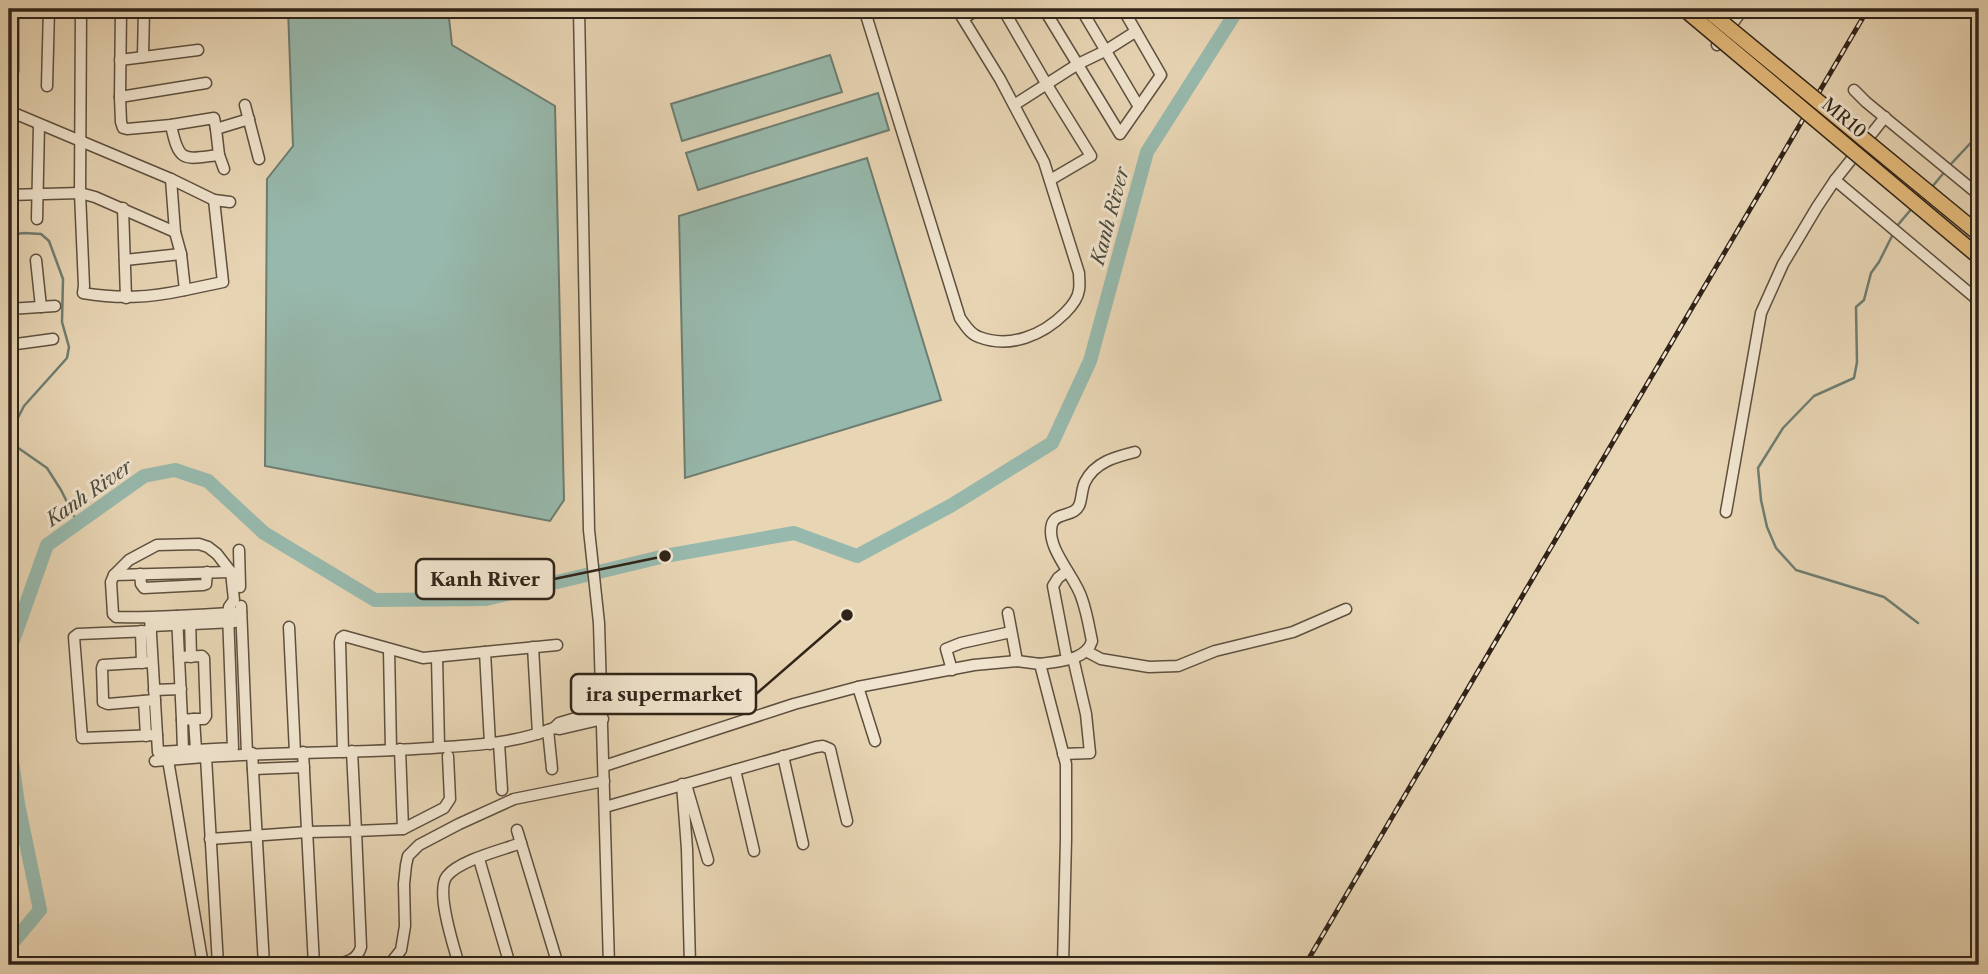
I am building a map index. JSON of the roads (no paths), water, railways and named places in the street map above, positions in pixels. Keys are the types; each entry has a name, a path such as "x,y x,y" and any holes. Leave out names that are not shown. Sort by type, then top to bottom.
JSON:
{"main road":[{"name":"MR10","path":"1684,9 1979,257"},
{"name":"MR10","path":"1706,9 1979,234"}],"street":[{"path":"13,9 13,71"},
{"path":"47,86 49,9"},
{"path":"81,9 80,193 83,293 126,298 163,295 223,282 214,200"},
{"path":"121,9 120,97 121,122 124,129 214,118 219,155 224,169"},
{"path":"143,57 144,9"},
{"path":"579,9 589,530 599,623 608,965"},
{"path":"866,15 960,318 978,337 1007,342 1051,327 1071,307 1079,290 1079,273 1044,162 960,13 980,9"},
{"path":"1003,9 1091,156 1051,180"},
{"path":"1044,9 1120,134 1161,75 1123,9"},
{"path":"1081,9 1139,107"},
{"path":"1717,45 1743,9"},
{"path":"1014,105 1135,32"},
{"path":"120,60 198,50"},
{"path":"120,97 206,83"},
{"path":"1854,90 1979,194"},
{"path":"245,105 259,159"},
{"path":"9,111 171,179 214,200 230,202"},
{"path":"1726,512 1760,313 1783,264 1835,180 1885,117"},
{"path":"216,129 249,119"},
{"path":"37,219 39,125"},
{"path":"171,125 177,148 184,156 191,158 219,155"},
{"path":"171,179 175,232 181,254 185,290"},
{"path":"1835,180 1979,301"},
{"path":"9,195 80,193 123,208 175,232"},
{"path":"123,208 126,298"},
{"path":"125,260 181,254"},
{"path":"36,260 41,307"},
{"path":"9,309 55,306"},
{"path":"9,345 53,339"},
{"path":"604,766 794,704 858,687 1017,661 1040,664 1070,659 1086,651 1092,641 1082,599 1052,540 1051,526 1055,519 1076,511 1085,483 1095,469 1115,457 1135,453"},
{"path":"199,544 217,554 231,572 234,600 229,607 228,618 234,747 159,752 151,735 148,626 114,616 111,582 114,575 129,561 157,545 199,544"},
{"path":"239,550 264,965"},
{"path":"1063,754 1090,753 1086,715 1053,586 1067,570"},
{"path":"114,575 231,572"},
{"path":"1086,651 1101,659 1149,667 1178,666 1214,651 1293,632 1346,609"},
{"path":"1007,613 1017,661"},
{"path":"151,735 82,738 74,637 78,634 177,621 241,617"},
{"path":"190,620 191,657"},
{"path":"177,621 183,751"},
{"path":"289,626 299,752 304,767 314,965"},
{"path":"952,670 946,649 1011,632"},
{"path":"334,965 357,957 361,947 356,831 347,752 341,638 347,637 419,657 557,645"},
{"path":"533,647 552,769"},
{"path":"389,649 403,829"},
{"path":"485,652 494,744 502,790"},
{"path":"179,657 204,658 206,716 182,720"},
{"path":"437,657 439,747"},
{"path":"147,663 102,666 103,702 108,704 151,697 181,689"},
{"path":"1040,664 1066,764 1063,965"},
{"path":"858,687 875,741"},
{"path":"156,761 250,754 494,744 560,729 603,715"},
{"path":"194,719 196,750"},
{"path":"605,807 823,746 830,749 847,821"},
{"path":"210,839 403,829 438,812 449,802 448,756"},
{"path":"783,756 803,844"},
{"path":"206,757 218,965"},
{"path":"169,760 204,965"},
{"path":"253,769 304,767"},
{"path":"735,770 754,851"},
{"path":"389,965 401,950 405,926 404,884 408,856 419,845 514,799 604,781"},
{"path":"684,784 708,860"},
{"path":"684,784 690,965"},
{"path":"517,830 558,965"},
{"path":"459,965 450,934 443,892 447,876 457,868 521,843"},
{"path":"479,859 510,965"}],"water":[{"path":"288,9 448,9 452,45 555,106 564,500 550,521 265,466 267,179 293,146"},
{"path":"830,55 842,92 682,141 671,104"},
{"path":"878,93 889,130 698,190 686,153"},
{"path":"867,158 941,400 685,478 679,216"}],"waterway":[{"name":"Kanh River","path":"9,652 47,545 144,476 175,470 208,481 264,533 375,600 486,599 665,556 794,533 857,556 952,505 1052,443 1090,361 1147,152 1238,9"},
{"path":"1950,165 1979,134"},
{"path":"1932,187 1946,170"},
{"path":"1897,226 1913,207"},
{"path":"1894,232 1871,273 1864,300 1856,307 1857,362 1854,378 1814,396 1783,428 1758,468 1767,527 1776,548 1796,570 1884,597 1918,623"},
{"path":"9,235 41,234 49,241 63,279 62,322 69,347 67,358 24,406 10,433 14,445 47,468 77,522"},
{"name":"Kanh River","path":"9,739 18,804 40,910 9,947"}],"railway":[{"path":"1305,965 1868,9"}],"place":[{"name":"Kanh River","path":"665,556"},
{"name":"ira supermarket","path":"847,615"}]}
